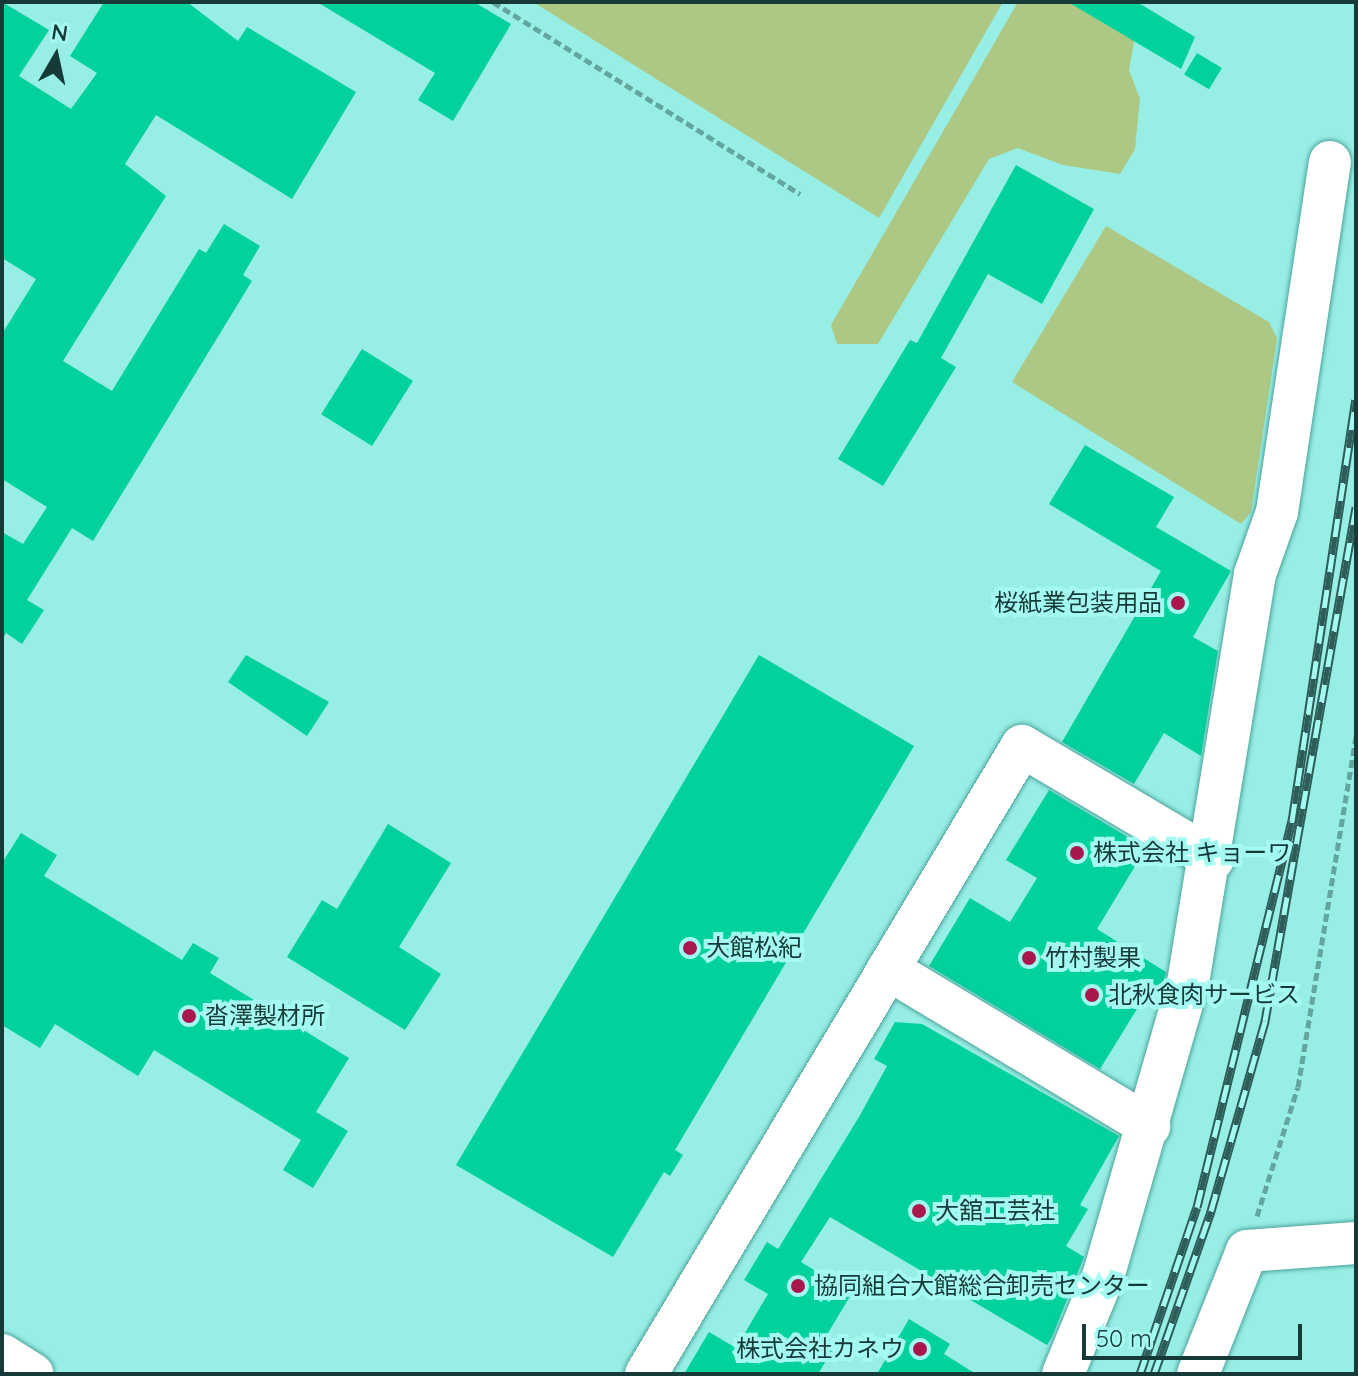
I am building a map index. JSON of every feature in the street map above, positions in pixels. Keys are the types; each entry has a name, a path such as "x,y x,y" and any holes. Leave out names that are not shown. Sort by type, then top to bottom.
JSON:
{"street":[{"path":"1063,1374 1103,1277 1149,1126 1213,859 1255,574 1277,512 1330,162"},
{"path":"646,1374 1022,746 1213,859"},
{"path":"888,969 1149,1126"},
{"path":"1198,1374 1247,1251 1356,1243"},
{"path":"2,1355 32,1374"}],"path":[{"path":"493,2 800,194"},
{"path":"1247,1251 1298,1087 1356,736"}],"green space":[{"path":"533,2 1003,2 879,218"},
{"path":"1018,2 1141,2 1129,70 1140,99 1135,149 1120,174 1063,165 1018,148 989,159 878,344 837,344 831,325"},
{"path":"1106,226 1269,322 1277,338 1251,512 1241,524 1012,382"}],"building":[{"path":"2,2 49,30 19,76 71,109 97,73 70,56 104,2 187,2 238,41 247,27 356,92 292,199 156,115 125,164 166,196 63,361 112,391 199,249 206,253 224,224 260,246 243,275 252,281 93,541 72,528 27,600 44,610 22,644 6,633 2,640 2,532 23,544 47,507 2,479 2,334 36,279 2,258"},
{"path":"317,2 474,2 511,24 453,121 418,100 435,73"},
{"path":"1068,2 1137,2 1195,37 1181,69"},
{"path":"1197,53 1222,68 1209,89 1184,74"},
{"path":"1016,165 1094,209 1042,304 988,274 941,358 956,367 883,486 838,459 910,340 917,343"},
{"path":"362,349 413,381 372,446 321,414"},
{"path":"1085,445 1174,497 1156,527 1231,571 1193,637 1218,651 1201,756 1164,733 1134,784 1062,742 1161,571 1049,504"},
{"path":"246,655 329,702 307,736 228,682"},
{"name":"大館松紀","path":"759,655 914,746 675,1150 683,1155 670,1176 664,1172 613,1257 456,1165"},
{"path":"1049,790 1146,848 1097,929 1166,972 1165,978 1160,995 1150,988 1100,1069 929,966 970,898 1010,922 1037,878 1006,860"},
{"path":"388,824 451,863 399,947 441,974 405,1030 287,957 322,900 337,909"},
{"name":"沓澤製材所","path":"21,833 57,855 44,876 182,960 193,943 219,958 210,973 349,1058 316,1112 348,1131 313,1188 283,1170 301,1140 154,1050 138,1076 55,1024 40,1048 2,1025 2,863"},
{"path":"895,1022 922,1024 1119,1136 1080,1205 1088,1209 1066,1246 1084,1257 1052,1337 1047,1345 830,1217 801,1262 852,1293 825,1338 836,1344 818,1374 684,1374 709,1332 736,1348 768,1294 744,1280 767,1242 778,1249 859,1117 887,1066 874,1059"},
{"name":"株式会社カネウ","path":"909,1319 950,1344 944,1354 976,1374 877,1374"}],"railway":[{"path":"1140,1374 1197,1207 1292,821 1356,400"},
{"path":"1154,1374 1211,1211 1265,1021 1356,507"}],"place":[{"name":"桜紙業包装用品","path":"1178,603"},
{"name":"株式会社 キョーワ","path":"1077,853"},
{"name":"大館松紀","path":"690,948"},
{"name":"竹村製果","path":"1029,958"},
{"name":"北秋食肉サービス","path":"1092,995"},
{"name":"沓澤製材所","path":"189,1016"},
{"name":"大舘工芸社","path":"919,1211"},
{"name":"協同組合大館総合卸売センター","path":"798,1286"},
{"name":"株式会社カネウ","path":"920,1349"}]}
